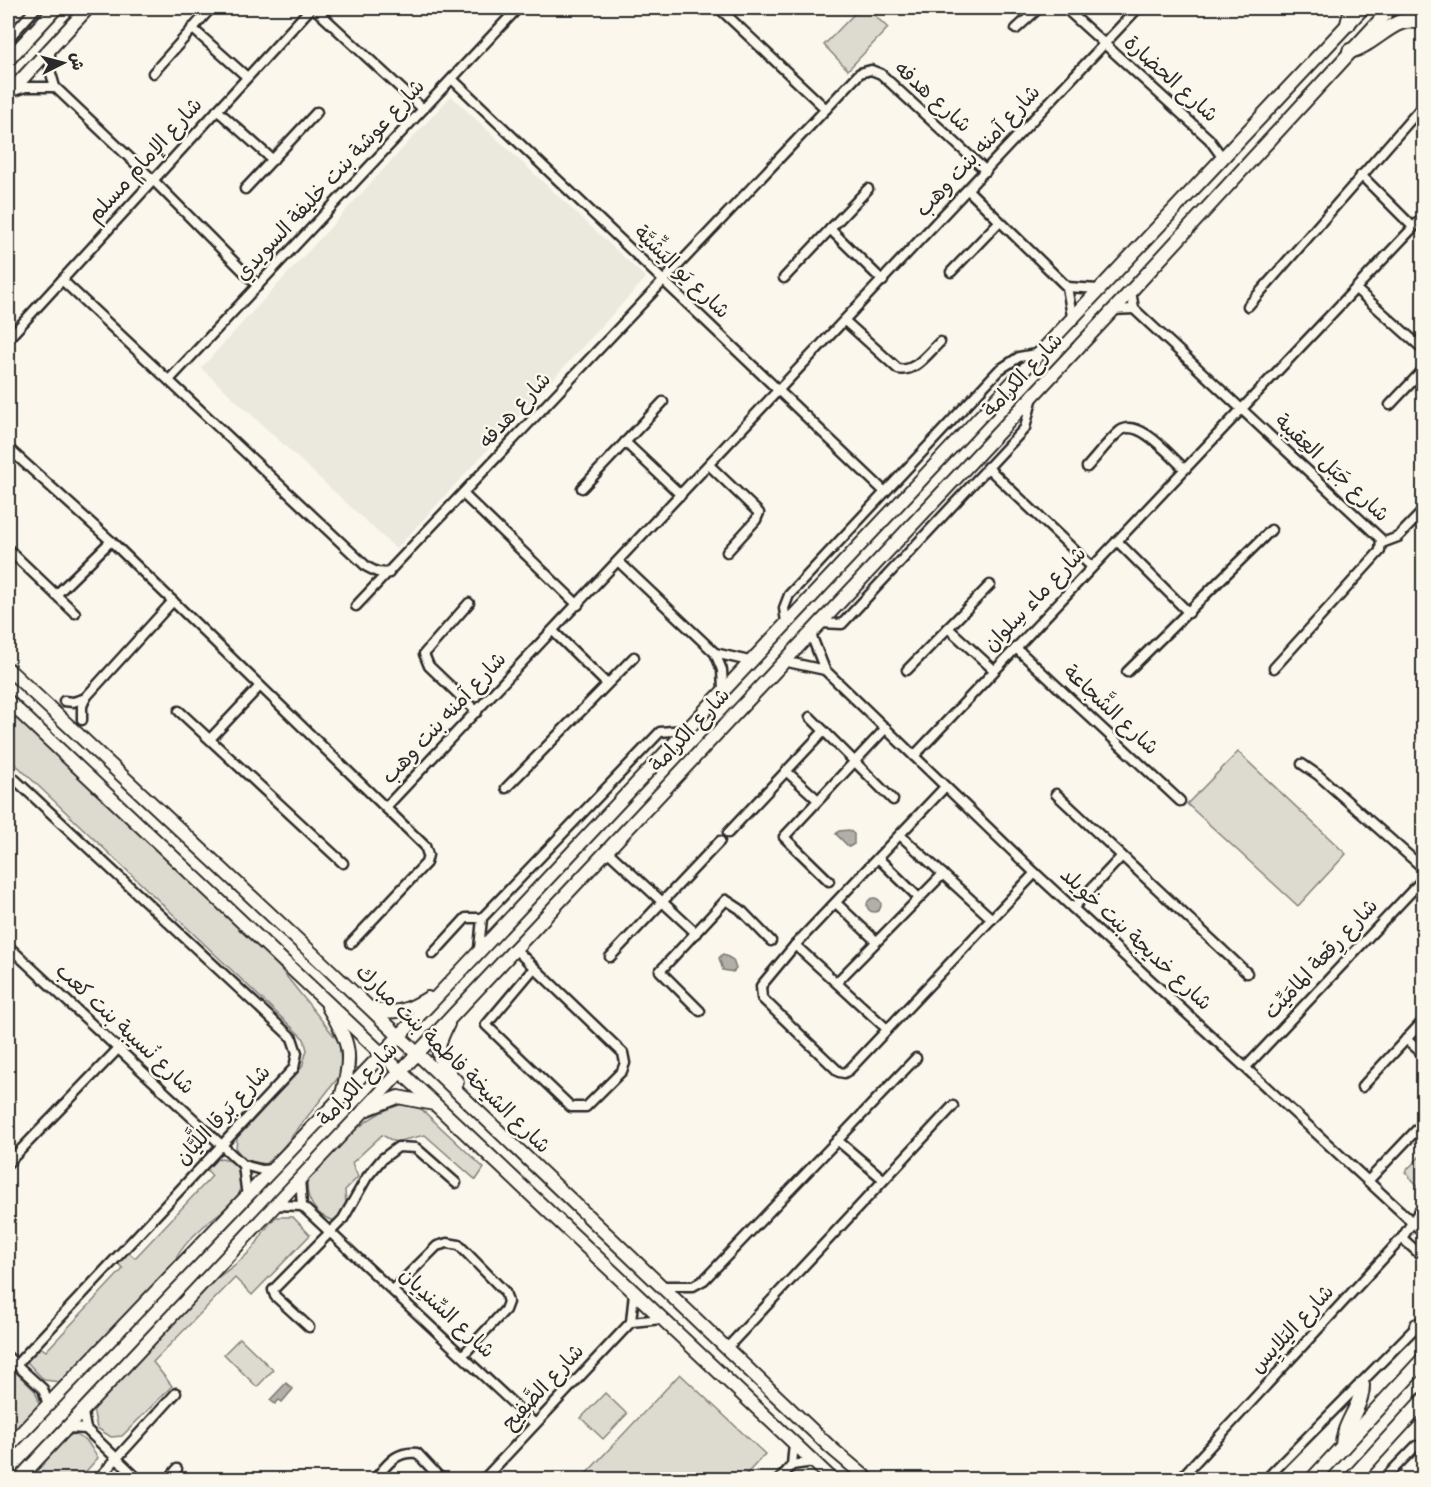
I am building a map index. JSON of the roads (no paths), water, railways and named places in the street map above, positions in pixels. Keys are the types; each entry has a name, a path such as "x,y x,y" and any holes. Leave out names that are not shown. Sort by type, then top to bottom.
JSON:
{"main road":[{"path":"8,60 56,8"},
{"path":"8,94 88,8"},
{"path":"1348,24 1352,8"},
{"name":"شارع الكرامة","path":"8,1447 445,988 1036,354 1364,8"},
{"name":"شارع الكرامة","path":"18,1479 83,1413 358,1113 1131,291 1391,8"},
{"path":"1419,8 1424,11"},
{"path":"1350,51 1376,40 1398,22 1410,19 1424,23"},
{"name":"شارع الشيخة فاطمة بنت مبارك","path":"8,669 398,1035 830,1447 869,1479"},
{"name":"شارع الشيخة فاطمة بنت مبارك","path":"8,701 833,1479"},
{"path":"366,1005 383,1011 401,1011 413,1007 445,988"},
{"path":"320,993 345,1035 349,1049 350,1068 342,1096"},
{"path":"453,1013 439,1041 438,1051 441,1062 457,1082 463,1097"},
{"path":"358,1113 398,1097 436,1104"},
{"path":"1312,1479 1424,1359"},
{"path":"1343,1446 1344,1432 1360,1400 1362,1385"},
{"path":"1352,1479 1424,1400"}],"street":[{"path":"20,8 28,15"},
{"path":"8,39 36,8"},
{"path":"153,74 211,8"},
{"path":"313,8 423,109"},
{"name":"شارع الإمام مسلم","path":"8,339 313,8"},
{"name":"شارع عوشة بنت خليفة السويدي","path":"169,380 518,8"},
{"path":"719,8 826,109"},
{"path":"1016,29 1039,8"},
{"name":"شارع الحضارة","path":"1065,8 1209,139 1222,157"},
{"name":"شارع آمنه بنت وهب","path":"8,448 111,541 386,807 1138,8"},
{"path":"192,28 247,77"},
{"path":"50,48 50,70 55,87 153,180 258,286"},
{"name":"شارع هدفه","path":"356,606 860,73 871,70 881,74 986,171"},
{"name":"شارع يَو اليَشِّيَّة","path":"452,79 885,492"},
{"path":"8,94 26,87 55,87"},
{"path":"1248,306 1420,109"},
{"path":"218,110 273,160"},
{"path":"245,189 317,112"},
{"path":"1360,175 1413,227"},
{"path":"784,278 868,189"},
{"path":"968,190 1067,287 1072,316"},
{"name":"شارع ماء سِلوان","path":"914,756 1357,290 1424,216"},
{"path":"951,272 999,222"},
{"path":"830,229 883,281"},
{"path":"62,280 367,567 377,572 389,573"},
{"path":"1067,287 1098,289"},
{"path":"1357,290 1424,350"},
{"path":"1112,310 1134,309 1131,291"},
{"name":"شارع جَبَل العِقيبة","path":"1134,309 1241,411 1379,536 1382,543 1380,551 1274,668"},
{"path":"845,321 898,369 904,371 915,366 940,342"},
{"path":"786,622 784,608 789,596 885,492 999,370 1019,357 1036,354"},
{"path":"1390,405 1424,369"},
{"path":"819,623 842,624 1025,428 1034,394"},
{"path":"582,488 663,402"},
{"path":"1087,467 1121,430 1130,427 1140,429 1185,469"},
{"path":"625,442 681,495"},
{"path":"709,465 759,513 756,520 727,552"},
{"path":"987,467 1092,567"},
{"path":"463,494 578,605"},
{"path":"1382,543 1398,537 1424,510"},
{"path":"1127,672 1271,530"},
{"path":"56,595 111,541"},
{"path":"1118,541 1189,613"},
{"path":"8,549 75,613"},
{"path":"618,561 715,653 722,670 723,689"},
{"path":"907,670 990,585"},
{"path":"82,720 82,706 86,697 173,601"},
{"path":"469,603 424,654 424,660 477,712"},
{"path":"948,628 994,670"},
{"path":"553,631 607,684"},
{"name":"شارع خديجة بنت خويلد","path":"810,632 825,670 1035,873 1424,1233"},
{"name":"شارع الشَّجاعة","path":"1016,648 1180,801"},
{"path":"715,653 749,661"},
{"path":"506,788 634,657"},
{"path":"783,662 825,670"},
{"path":"210,739 260,686"},
{"path":"64,701 78,701 86,697"},
{"path":"179,711 343,863"},
{"path":"810,717 893,800"},
{"path":"830,880 784,837 886,728"},
{"path":"479,949 482,918 660,732 684,730"},
{"path":"728,832 824,731"},
{"path":"1302,764 1318,775 1424,869"},
{"path":"786,771 818,800"},
{"name":"شارع بَرقا اللَّيَّان","path":"8,773 292,1038 297,1053 294,1068 16,1365"},
{"path":"945,787 795,945 761,986 762,998 839,1072 849,1070 1035,873"},
{"path":"1056,794 1247,973"},
{"path":"351,943 426,863 428,855 425,846 386,807"},
{"path":"900,835 992,919"},
{"path":"610,957 720,841"},
{"path":"606,850 696,933"},
{"path":"1073,908 1122,856"},
{"path":"878,858 920,898"},
{"path":"837,982 943,874"},
{"name":"شارع رِقعة المامَيِّت","path":"1246,1067 1424,878"},
{"path":"700,1011 660,971 726,900 740,909 771,941"},
{"path":"836,903 876,941"},
{"path":"433,954 466,918 482,918"},
{"path":"795,945 887,1029"},
{"name":"شارع نُسيبة بنت كعب","path":"8,946 243,1165"},
{"path":"513,948 534,968 623,1053 625,1063 622,1071 586,1107 571,1107 486,1025 534,968"},
{"path":"1362,1087 1424,1020"},
{"path":"1406,1039 1424,1055"},
{"path":"8,1163 118,1049"},
{"path":"660,1286 693,1286 704,1280 916,1059"},
{"path":"726,1349 953,1106"},
{"path":"1368,1181 1424,1122"},
{"path":"837,1140 883,1179"},
{"path":"309,1327 275,1296 273,1290 343,1219 367,1177 382,1159 398,1147 416,1148 456,1184"},
{"path":"243,1165 252,1169 273,1169"},
{"path":"243,1165 247,1197"},
{"path":"274,1205 302,1206 300,1178"},
{"name":"شارع اليَلايِس","path":"1183,1478 1402,1238 1424,1204"},
{"name":"شارع السِّندِيان","path":"302,1206 535,1424"},
{"path":"1402,1238 1424,1258"},
{"path":"393,1290 437,1246 447,1243 459,1245 504,1292 508,1302 505,1310 463,1355"},
{"path":"634,1293 631,1322 662,1319"},
{"name":"شارع الصَّفِيح","path":"483,1479 631,1322"},
{"path":"1265,1479 1421,1324"},
{"path":"8,1357 42,1389 48,1406"},
{"path":"42,1389 62,1392"},
{"path":"97,1479 176,1393"},
{"path":"83,1413 86,1429 139,1479"},
{"path":"68,1428 86,1429"},
{"path":"779,1479 792,1465 794,1443"},
{"path":"1383,1479 1416,1446"},
{"path":"374,1479 396,1455 405,1452 417,1453 442,1479"},
{"path":"792,1465 814,1462"},
{"path":"168,1479 177,1469"}]}
